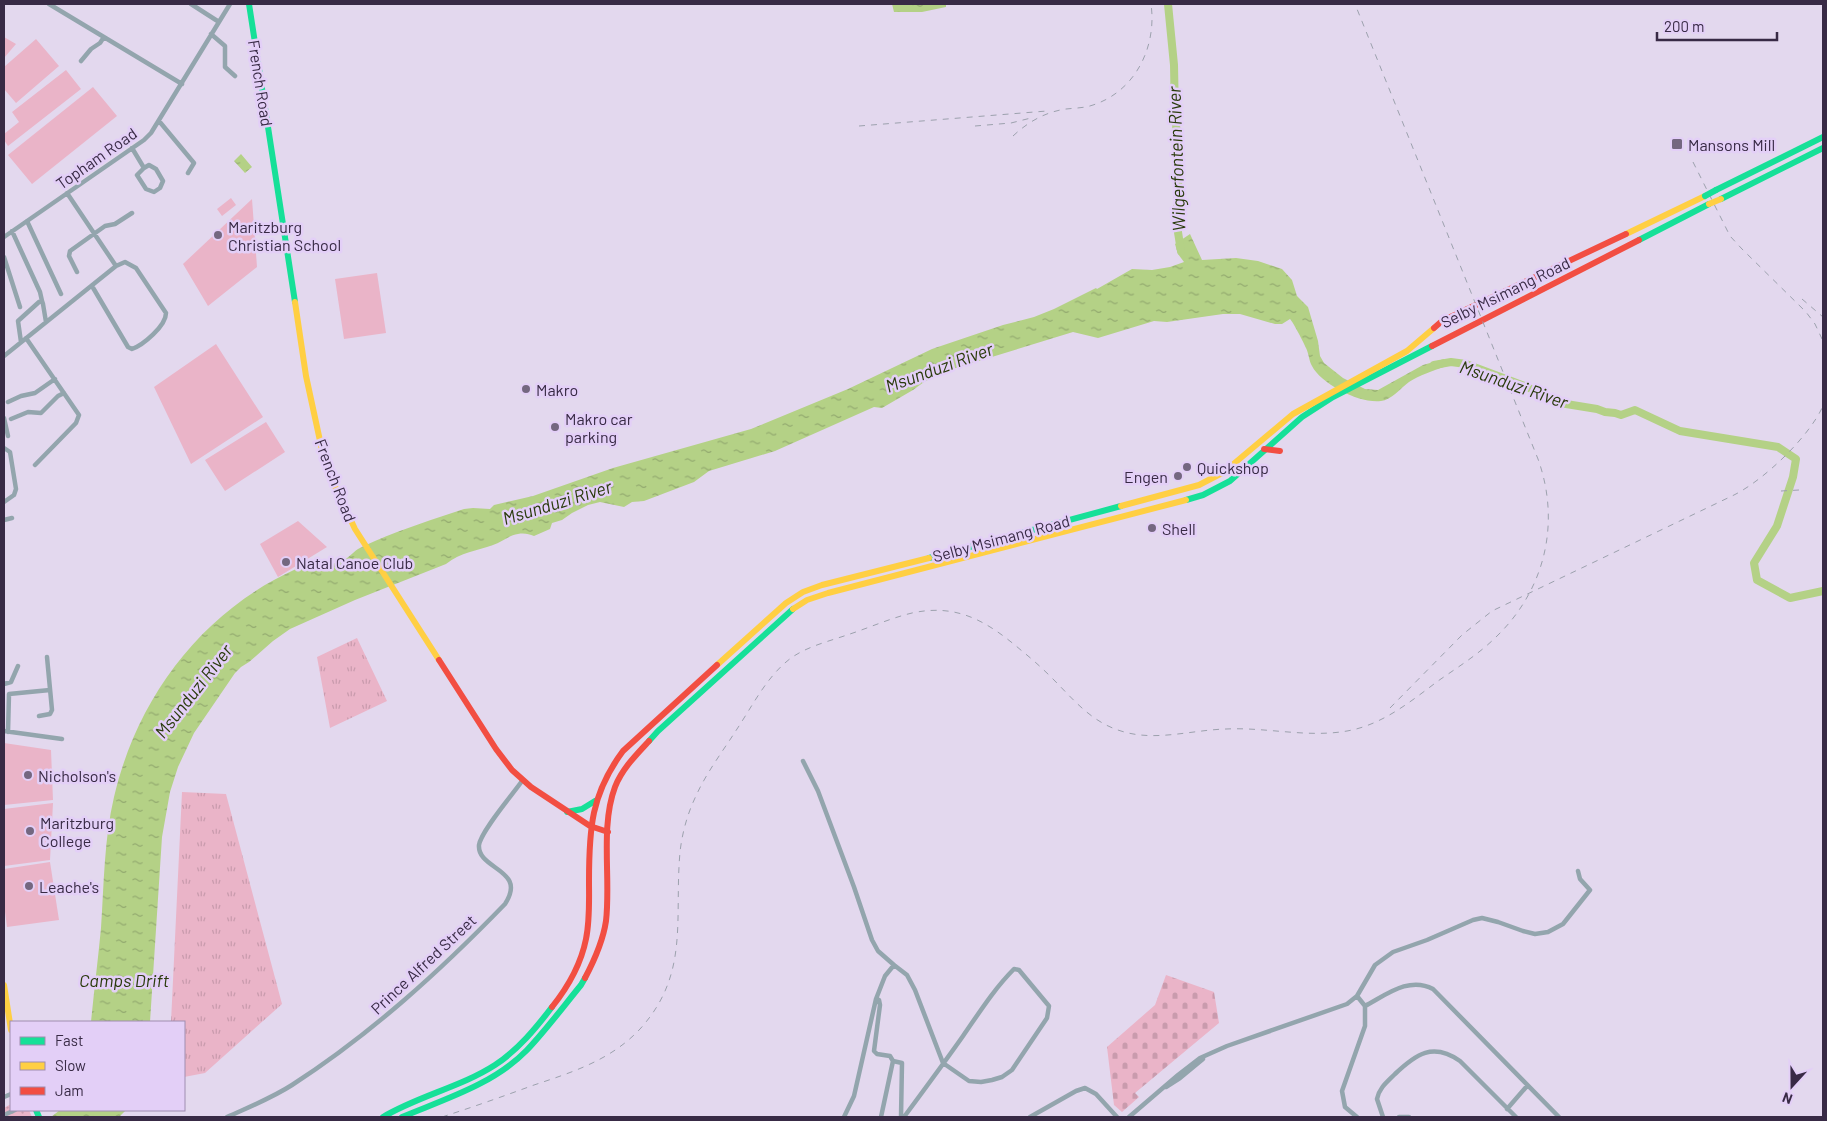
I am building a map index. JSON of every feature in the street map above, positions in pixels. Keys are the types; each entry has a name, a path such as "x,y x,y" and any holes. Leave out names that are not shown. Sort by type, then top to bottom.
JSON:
{"main road":[{"name":"French Road","path":"248,5 306,376 314,420 332,480 355,529 496,749 522,781 590,826 608,832"},
{"name":"Selby Msimang Road","path":"1359,381 1406,351 1442,321 1705,196 1823,137"},
{"name":"Selby Msimang Road","path":"383,1117 454,1086 493,1066 516,1048 562,995 576,969 585,945 588,916 590,826 596,800 607,772 623,751 780,608 803,592 835,581 1193,487 1224,472 1292,414 1823,148"},
{"name":"Selby Msimang Road","path":"402,1117 478,1085 502,1071 526,1051 581,985 596,957 606,922 609,812 615,787 627,764 658,731 780,620 807,600 828,593 1203,495 1230,481 1290,426 1330,395"},
{"path":"1267,435 1273,436 1290,426"},
{"path":"1264,449 1280,452"},
{"path":"567,812 585,808 596,800"},
{"path":"4,985 10,1024"}],"street":[{"path":"49,4 182,84"},
{"path":"192,4 219,22"},
{"name":"Topham Road","path":"4,237 151,133 230,4"},
{"path":"211,34 225,46 225,67 235,76"},
{"path":"81,61 104,37"},
{"path":"159,121 194,163 188,173"},
{"path":"132,148 144,168"},
{"path":"149,165 153,167 164,181 160,188 154,192 146,188 138,176 144,168 149,165"},
{"path":"67,193 116,266"},
{"path":"77,272 69,256 70,251 106,226 115,224 132,213"},
{"path":"27,221 61,294"},
{"path":"12,232 40,292 46,322"},
{"path":"4,257 20,308"},
{"path":"4,356 116,266 125,262 136,268 166,315 162,326 132,349 128,346 92,286"},
{"path":"21,342 18,321 39,302 42,302"},
{"path":"26,338 78,413 78,420 35,464"},
{"path":"8,402 21,396 32,394 55,379"},
{"path":"11,419 28,412 42,413 58,396 64,393"},
{"path":"4,418 8,436"},
{"path":"4,448 10,452 16,488 14,495 4,502"},
{"path":"4,520 12,518"},
{"path":"39,716 51,713 48,657"},
{"path":"4,684 10,682 18,666"},
{"path":"50,690 9,694 6,732 62,739"},
{"path":"803,761 818,791 872,940 878,950 907,975 916,990 943,1063 964,1079 974,1082 992,1080 1008,1074 1021,1058 1047,1018 1049,1006 1022,972 1014,969 987,1002 943,1063 903,1117"},
{"name":"Prince Alfred Street","path":"227,1117 293,1084 374,1027 426,981 505,904 510,894 510,882 500,870 482,855 479,844 485,831 522,781"},
{"path":"1128,1117 1192,1063 1227,1046 1342,1006 1357,996 1375,966 1393,952 1482,918 1535,934 1548,932 1563,924 1590,890 1580,879 1578,871"},
{"path":"844,1117 854,1096 876,998 885,976 894,965"},
{"path":"1365,1006 1407,984 1427,986 1439,995 1559,1117"},
{"path":"1357,996 1365,1006 1365,1026 1342,1091 1345,1107 1357,1117"},
{"path":"876,998 879,1000 880,1005 874,1051 877,1054 890,1056 893,1061 881,1117"},
{"path":"1382,1117 1378,1104 1380,1090 1411,1059 1427,1052 1444,1052 1460,1061 1516,1117"},
{"path":"893,1061 902,1063 903,1117"},
{"path":"1507,1109 1527,1086"},
{"path":"1030,1117 1076,1091 1086,1088 1096,1094 1114,1116"},
{"path":"1399,1117 1409,1117"}],"green space":[{"path":"4,37 16,44 4,58"},
{"path":"36,39 59,66 16,103 4,89 4,67"},
{"path":"66,70 81,89 8,146 4,140 4,134 19,122 12,112"},
{"path":"93,87 117,116 32,184 8,155"},
{"path":"231,198 236,205 222,216 217,209"},
{"path":"252,199 257,267 208,306 183,264"},
{"path":"377,273 386,333 344,339 335,279"},
{"path":"216,344 263,417 191,464 154,387"},
{"path":"266,422 285,452 225,491 205,460"},
{"name":"Natal Canoe Club","path":"298,521 327,547 278,577 260,544"},
{"path":"357,638 387,701 330,728 317,657"},
{"name":"Nicholson's","path":"4,743 51,750 53,800 4,805"},
{"path":"182,792 226,794 282,1004 205,1073 185,1077 185,1021 171,1021"},
{"path":"53,803 50,860 4,866 4,809"},
{"name":"Leache's","path":"50,862 59,920 7,927 4,904 4,869"},
{"path":"1166,975 1214,992 1219,1023 1135,1093 1139,1097 1122,1112 1114,1105 1107,1047 1155,1005"},
{"path":"10,1105 10,1111 29,1111 32,1117 4,1117 4,1108"}],"water":[{"path":"892,4 946,4 946,7 922,12 894,12"},
{"path":"241,154 252,167 245,173 234,161"},
{"name":"Camps Drift","path":"1190,234 1202,260 1236,258 1258,261 1282,269 1292,280 1297,296 1308,307 1318,341 1320,356 1324,363 1343,378 1365,389 1378,390 1423,365 1444,359 1444,367 1426,373 1409,382 1385,400 1372,401 1352,396 1332,386 1317,373 1290,319 1282,324 1275,324 1240,314 1223,314 1167,322 1154,321 1098,338 1073,332 946,371 882,408 874,407 775,451 709,471 694,482 644,501 632,502 624,507 600,502 588,505 562,520 552,523 550,529 534,536 528,534 515,535 493,545 463,554 446,564 355,600 290,629 235,673 194,733 178,767 170,792 162,837 150,1021 91,1021 101,928 108,829 114,797 125,761 139,726 157,692 178,662 203,633 231,608 262,587 296,569 312,563 332,564 339,562 358,549 408,528 464,509 490,509 494,505 533,496 613,468 751,429 848,389 932,349 1054,309 1097,289 1132,269 1152,270 1184,262 1178,254 1175,244"},
{"path":"59,1111 125,1111 119,1117 51,1117"}],"waterway":[{"name":"Wilgerfontein River","path":"1168,4 1179,151 1177,226 1181,251"},
{"name":"Msunduzi River","path":"1434,365 1451,362 1466,364 1527,387 1560,403 1621,415 1635,410 1680,431 1778,447 1796,459 1793,477 1777,526 1754,563 1757,580 1790,598 1823,591"}],"railway":[{"path":"1013,136 1025,126 1044,115 1058,110 1093,105 1121,89 1132,78 1147,51 1151,36 1151,4"},
{"path":"442,1117 591,1064 617,1049 640,1029 656,1008 666,988 673,966 678,923 680,852 685,825 692,804 709,771 768,682 782,665 805,650 912,613 929,611 958,613 972,617 997,631 1037,664 1075,702 1092,716 1110,727 1121,731 1147,735 1226,729 1332,733 1360,728 1395,712 1483,649 1513,618 1537,577 1544,554 1548,531 1545,483 1538,459 1355,4"},
{"path":"859,126 1047,111"},
{"path":"975,126 1011,123 1031,118"},
{"path":"1693,162 1730,236 1806,312 1815,324 1823,341"},
{"path":"1802,299 1823,317"},
{"path":"1390,708 1462,635 1492,611 1734,495 1759,479 1797,444 1823,406"},
{"path":"1781,491 1799,490"}],"traffic: fast":[{"path":"249,4 295,302"},
{"path":"1716,190 1823,137"},
{"path":"1721,199 1823,148"},
{"path":"1705,196 1716,190"},
{"path":"1639,240 1709,204"},
{"path":"1186,500 1203,495 1230,481 1302,417 1333,397 1432,346"},
{"path":"929,558 1121,506"},
{"path":"649,741 793,609"},
{"path":"567,812 582,809 595,801"},
{"path":"402,1117 468,1090 514,1062 541,1034 585,978"},
{"path":"383,1117 410,1103 482,1073 495,1065 519,1046 552,1007"},
{"path":"36,1111 39,1117"}],"traffic: slow":[{"path":"1626,234 1705,196"},
{"path":"1709,204 1721,199"},
{"path":"295,302 306,376 322,450 332,480 355,529 439,660"},
{"path":"1121,506 1199,485 1224,472 1293,414 1407,351 1434,328"},
{"path":"793,609 807,600 828,593 1186,500"},
{"path":"717,665 786,603 803,592 822,585 929,558"},
{"path":"4,985 10,1024"}],"traffic: jam":[{"path":"1434,328 1442,321 1626,234"},
{"path":"1432,346 1639,240"},
{"path":"1264,449 1280,451"},
{"path":"439,660 496,749 512,770 531,787 590,826 608,832"},
{"path":"552,1007 573,975 586,939 589,917 591,828 598,797 604,782 623,751 717,665"},
{"path":"585,978 598,951 606,921 608,819 615,787 621,774 649,741"}],"place":[{"name":"Mansons Mill","path":"1677,144"},
{"name":"Maritzburg Christian School","path":"218,235"},
{"name":"Makro","path":"526,389"},
{"name":"Makro car parking","path":"555,427"},
{"name":"Quickshop","path":"1187,467"},
{"name":"Engen","path":"1178,476"},
{"name":"Shell","path":"1152,528"},
{"name":"Natal Canoe Club","path":"286,562"},
{"name":"Nicholson's","path":"28,775"},
{"name":"Maritzburg College","path":"30,831"},
{"name":"Leache's","path":"29,886"}]}
